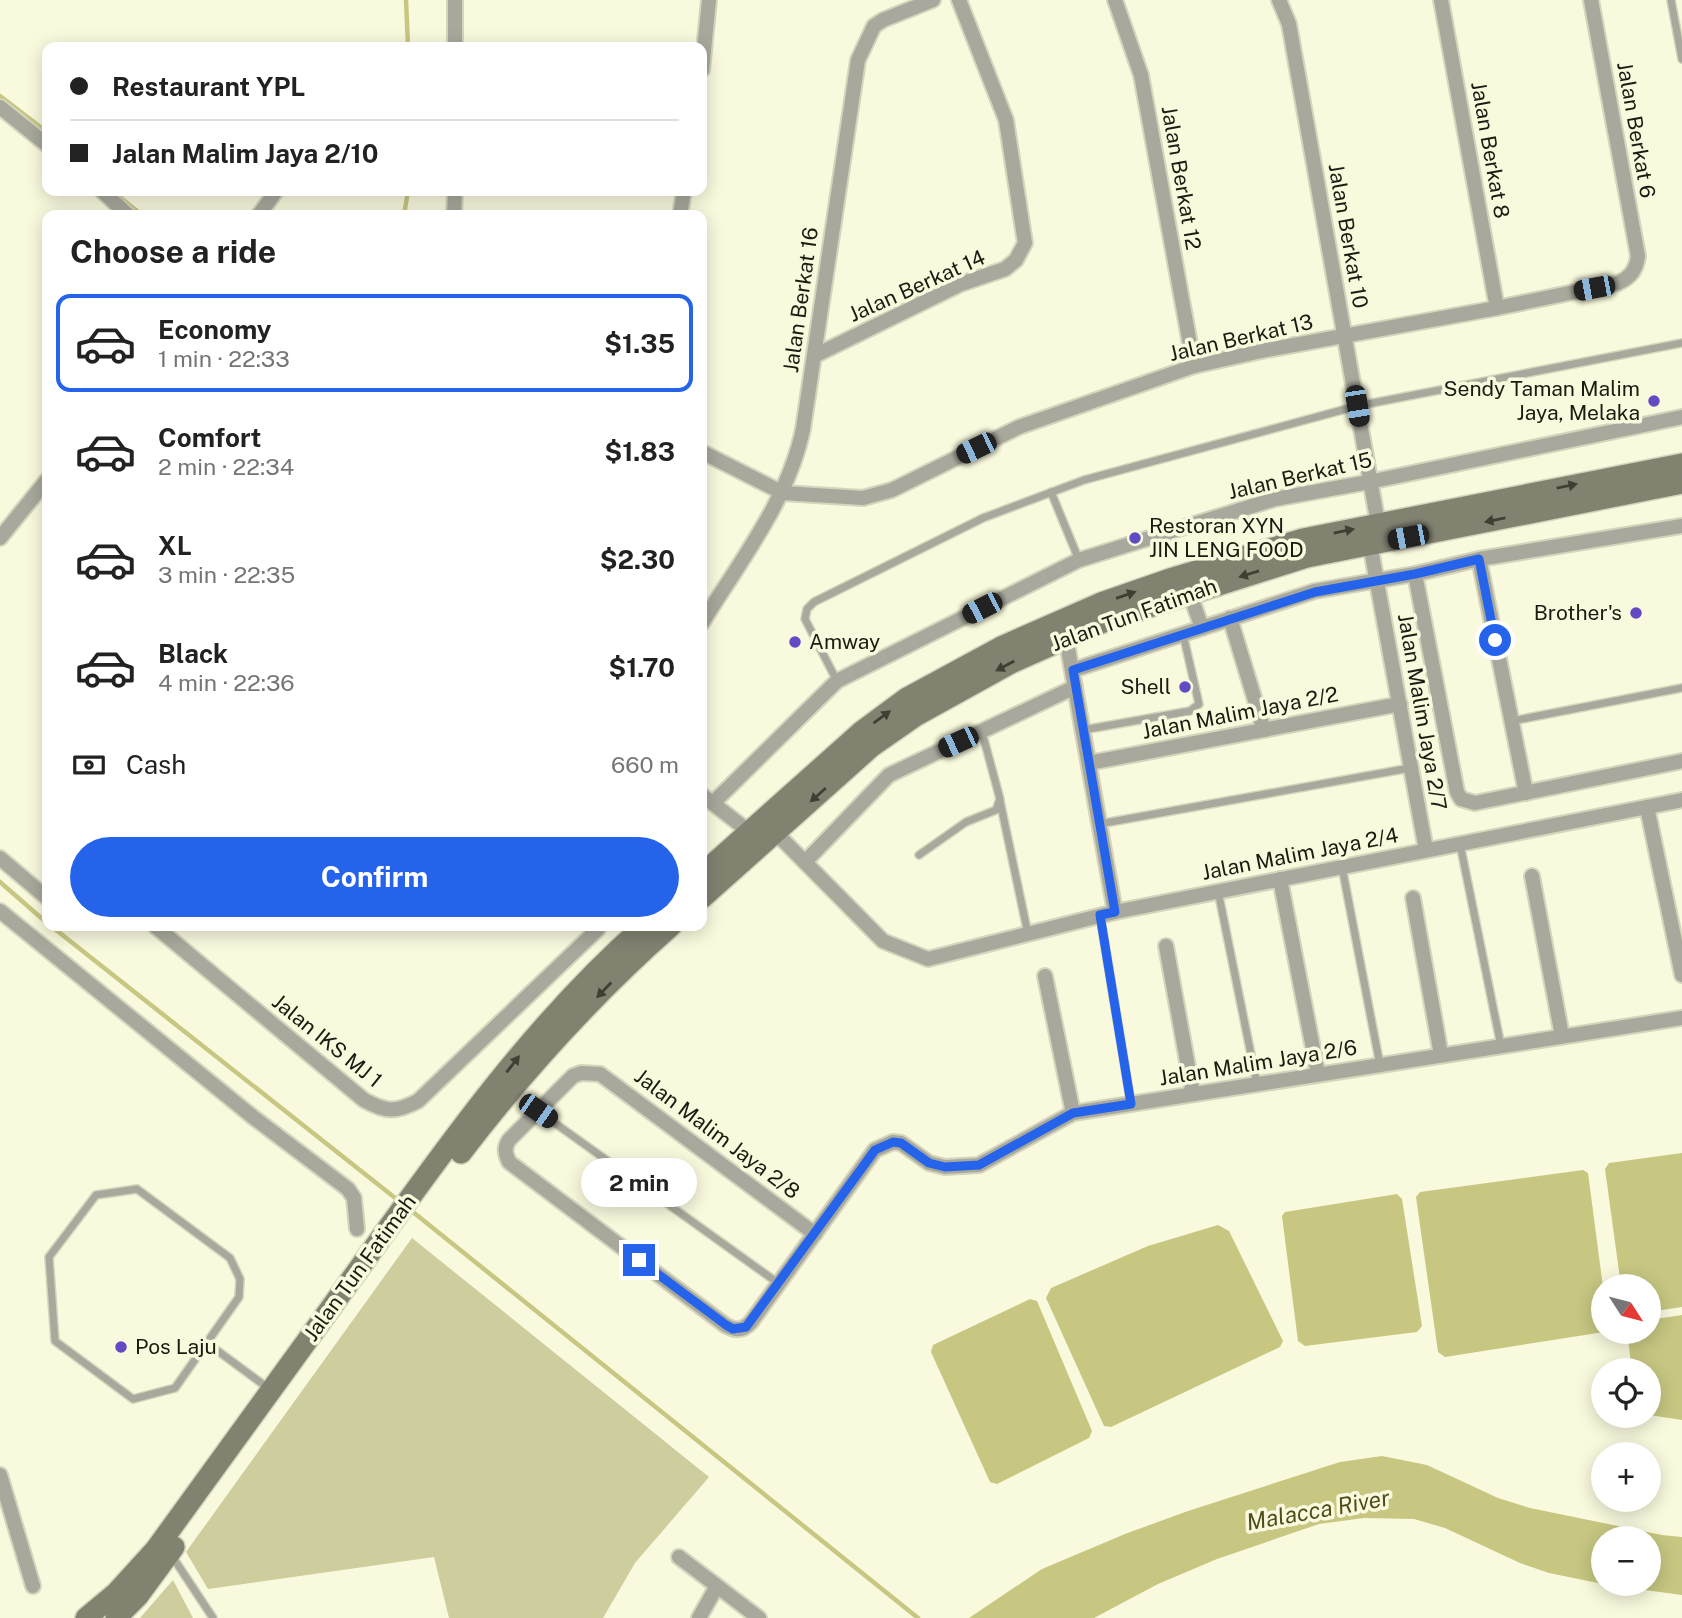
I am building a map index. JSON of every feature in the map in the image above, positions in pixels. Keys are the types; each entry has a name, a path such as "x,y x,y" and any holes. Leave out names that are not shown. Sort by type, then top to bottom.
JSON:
{"main road":[{"name":"Jalan Tun Fatimah","path":"707,893 763,836 871,747 917,715 1011,663 1101,603 1172,578 1303,539 1682,464"},
{"name":"Jalan Tun Fatimah","path":"1065,629 1108,620 1307,557 1682,483"},
{"name":"Jalan Tun Fatimah","path":"707,871 763,836"},
{"name":"Jalan Tun Fatimah","path":"629,951 640,931"},
{"name":"Jalan Tun Fatimah","path":"116,1618 138,1596 170,1552 519,1055 629,951 663,931"},
{"name":"Jalan Tun Fatimah","path":"86,1618 116,1593 156,1549 271,1390 397,1228"}],"street":[{"path":"455,0 455,42"},
{"path":"705,42 709,0"},
{"name":"Jalan Berkat 16","path":"707,615 783,493 800,446 858,60 874,26 933,0"},
{"name":"Jalan Berkat 14","path":"814,356 961,285 1005,270 1016,260 1025,243 1006,120 959,0"},
{"name":"Jalan Berkat 12","path":"1115,0 1141,75 1194,366"},
{"name":"Jalan Berkat 10","path":"1279,0 1289,24 1378,524"},
{"name":"Jalan Berkat 8","path":"1441,0 1497,308"},
{"name":"Jalan Berkat 6","path":"1591,0 1638,256 1636,267"},
{"path":"0,107 42,141"},
{"path":"107,196 123,210"},
{"name":"Jalan Berkat 13","path":"783,493 853,499 878,495 1019,427 1194,366 1618,283 1629,278 1636,267"},
{"name":"Jalan Berkat 15","path":"708,799 837,681 1079,560 1275,499 1682,417"},
{"path":"707,455 783,493"},
{"path":"0,538 42,486"},
{"path":"1073,670 1315,592 1479,559 1682,526"},
{"name":"Jalan Malim Jaya 2/7","path":"1370,544 1426,850"},
{"path":"1479,559 1526,793"},
{"path":"1415,574 1457,792 1461,799 1475,803 1682,761"},
{"path":"1190,594 1202,628"},
{"path":"1230,618 1264,730"},
{"path":"1065,629 1099,824 1108,914"},
{"path":"708,799 805,862 889,775 1075,687"},
{"name":"Jalan Malim Jaya 2/2","path":"1089,763 1400,704"},
{"name":"Jalan Malim Jaya 2/4","path":"805,862 883,942 928,959 1108,914 1682,800"},
{"path":"1647,807 1682,975"},
{"path":"0,858 42,894"},
{"path":"1532,876 1562,1036"},
{"path":"1280,879 1318,1074"},
{"path":"1413,898 1441,1055"},
{"path":"0,911 253,1116 348,1189 355,1198 356,1228"},
{"name":"Jalan IKS MJ 1","path":"161,931 364,1100 383,1110 404,1109 418,1101 593,931"},
{"path":"602,931 629,951"},
{"path":"1167,946 1193,1094"},
{"path":"1045,975 1073,1113"},
{"name":"Jalan Malim Jaya 2/6","path":"538,1111 509,1140 505,1153 509,1162 726,1325 739,1329 751,1322 875,1150 886,1145 901,1143 929,1163 945,1167 979,1165 1073,1113 1682,1018"},
{"name":"Jalan Malim Jaya 2/8","path":"538,1111 573,1076 600,1074 815,1234"},
{"path":"0,1475 33,1586"},
{"path":"678,1557 759,1618"},
{"path":"699,1618 717,1586"}],"lane":[{"path":"1671,0 1682,59"},
{"path":"837,681 806,619 807,608 814,602 983,518 1084,480 1357,406 1682,343"},
{"path":"1051,492 1079,560"},
{"path":"1083,730 1196,708 1199,704 1183,634"},
{"path":"1512,721 1682,688"},
{"path":"982,731 1000,799 1028,934"},
{"path":"1099,824 1410,768"},
{"path":"919,855 967,821 996,810 1000,799"},
{"path":"1460,844 1501,1046"},
{"path":"1342,867 1380,1065"},
{"path":"1218,891 1257,1084"},
{"path":"1108,914 1131,1104"},
{"path":"538,1111 778,1283"},
{"path":"136,1189 230,1258 240,1279 239,1297 207,1343 175,1388 133,1399 55,1341 49,1257 96,1195 136,1189"},
{"path":"207,1343 271,1390"},
{"path":"170,1552 213,1618"}],"green space":[{"path":"412,1238 709,1477 635,1563 603,1618 449,1618 434,1557 208,1589 186,1552"},
{"path":"173,1580 193,1618 140,1618"}],"water":[{"path":"1682,1153 1682,1307 1661,1310 1661,1274 1619,1274 1605,1169 1609,1163"},
{"path":"1583,1170 1588,1173 1601,1274 1591,1274 1591,1334 1445,1357 1438,1352 1416,1197 1420,1192"},
{"path":"1397,1194 1402,1199 1422,1326 1417,1332 1305,1346 1298,1341 1282,1216 1285,1212"},
{"path":"1218,1225 1229,1231 1283,1341 1280,1347 1111,1427 1104,1426 1046,1298 1051,1288 1148,1246"},
{"path":"1030,1299 1037,1301 1092,1431 1089,1438 997,1484 990,1482 931,1352 933,1345"},
{"path":"1682,1315 1682,1420 1661,1417 1661,1358 1630,1358 1629,1344 1661,1344 1661,1318"},
{"name":"Malacca River","path":"1382,1456 1427,1465 1498,1498 1530,1508 1618,1526 1591,1526 1591,1582 1549,1573 1520,1563 1445,1528 1414,1519 1364,1518 1319,1524 1217,1559 1158,1584 1094,1618 969,1618 1042,1569 1125,1534 1340,1462"},
{"path":"1661,1535 1682,1537 1682,1595 1661,1592"}],"waterway":[{"path":"406,0 408,42"},
{"path":"0,96 42,128"},
{"path":"118,196 136,210"},
{"path":"405,210 407,196"},
{"path":"0,882 42,919"},
{"path":"57,931 399,1201"},
{"path":"408,1208 918,1618"}],"place":[{"name":"Sendy Taman Malim Jaya, Melaka","path":"1654,401"},
{"name":"Restoran XYN JIN LENG FOOD","path":"1135,538"},
{"name":"Brother's","path":"1636,613"},
{"name":"Amway","path":"795,642"},
{"name":"Shell","path":"1185,687"},
{"name":"Pos Laju","path":"121,1347"}],"route":[{"path":"639,1260 726,1325 733,1329 746,1327 875,1150 893,1142 901,1143 929,1163 945,1167 979,1165 1073,1113 1131,1104 1100,915 1115,912 1073,670 1296,597 1479,559 1495,640"}]}
